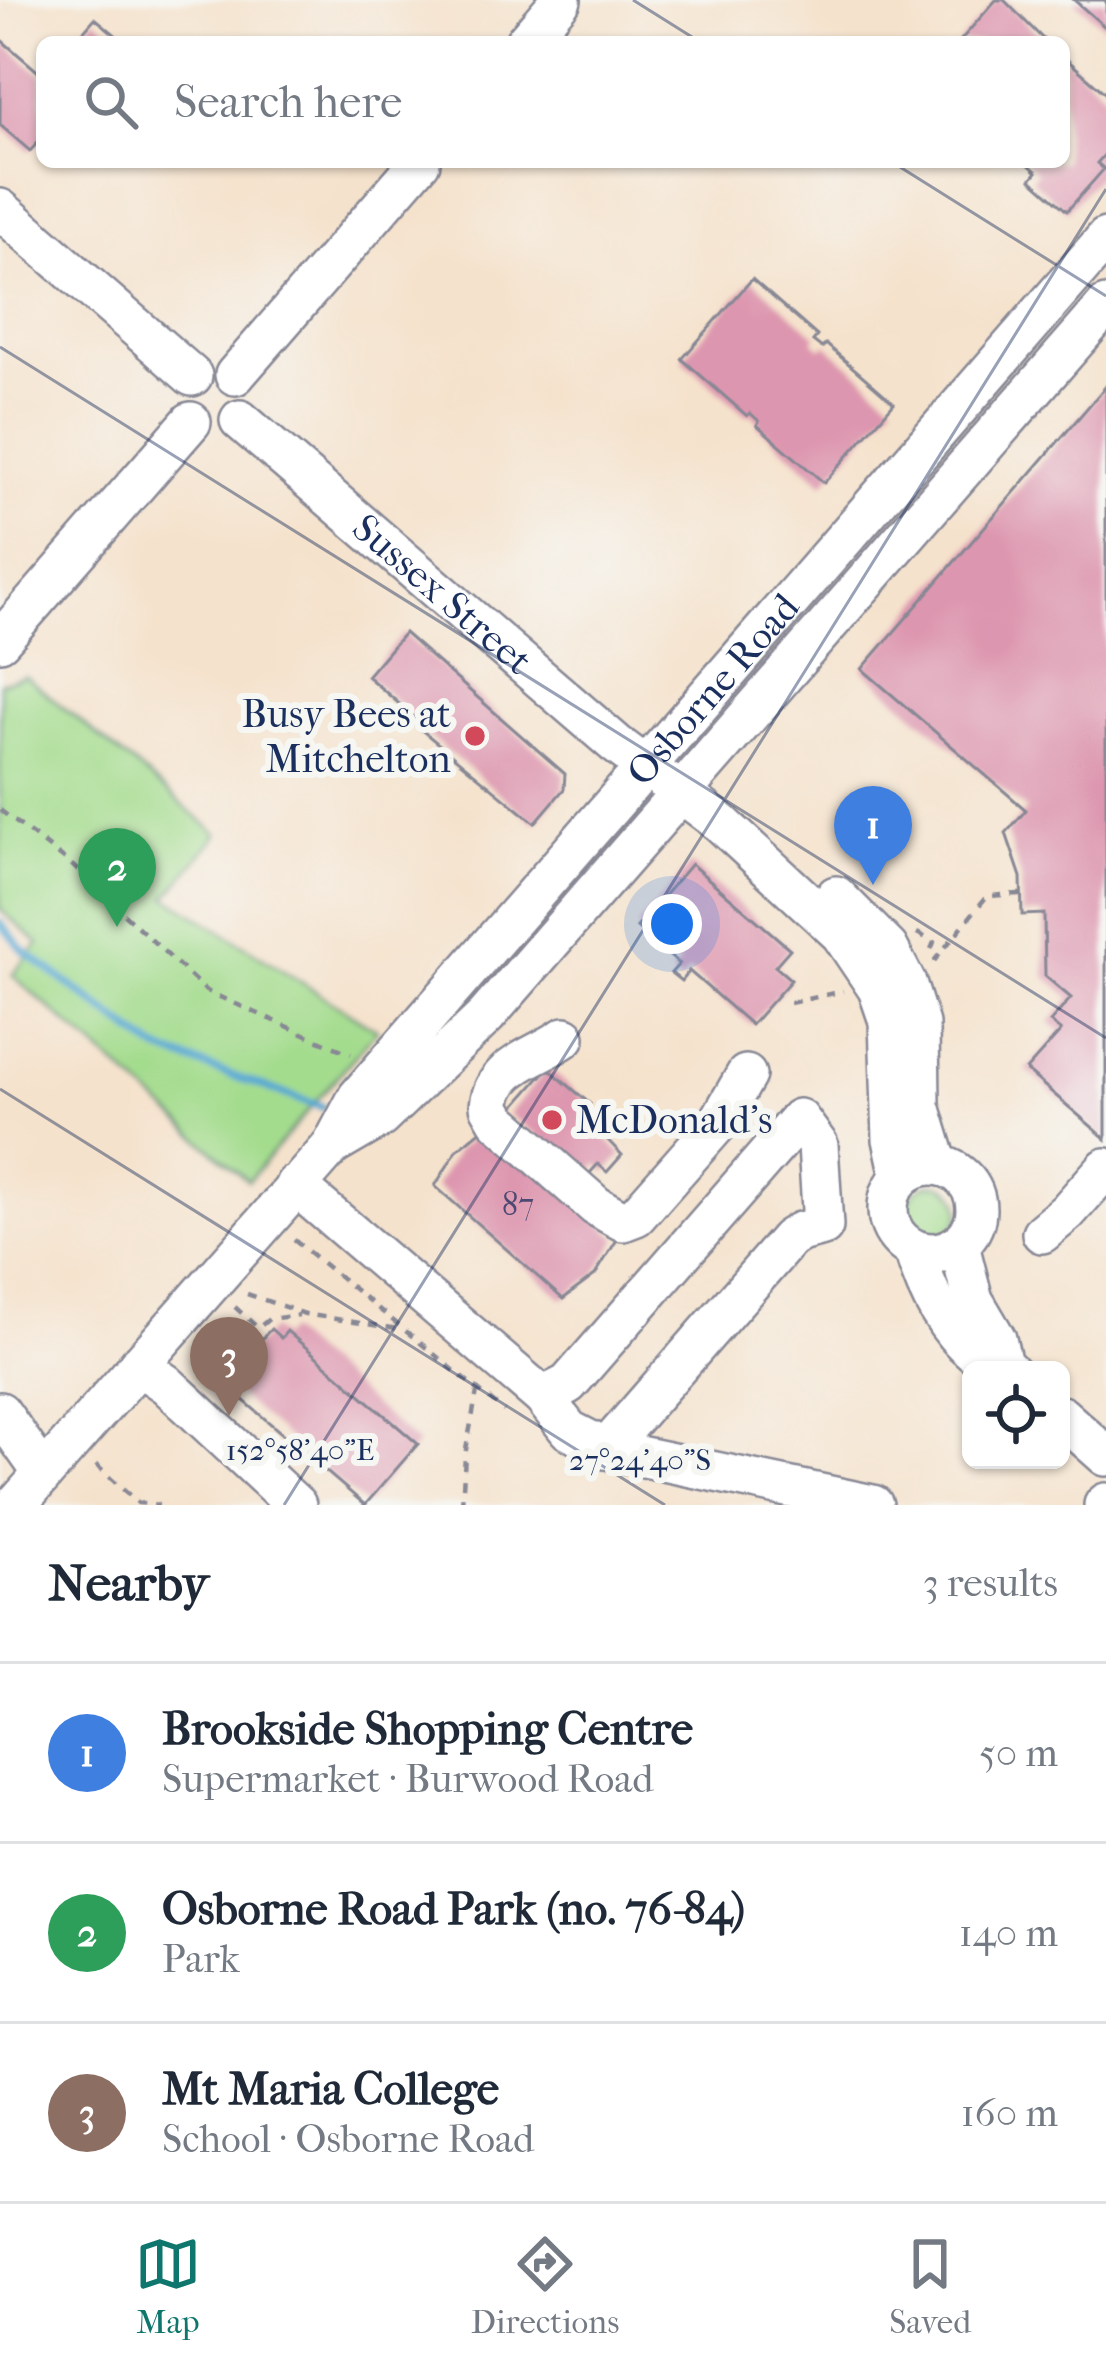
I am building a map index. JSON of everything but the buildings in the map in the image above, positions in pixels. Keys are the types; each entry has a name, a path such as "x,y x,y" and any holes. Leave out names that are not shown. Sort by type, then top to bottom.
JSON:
{"street":[{"path":"530,36 561,0"},
{"path":"235,375 415,168"},
{"path":"0,209 192,376"},
{"name":"Osborne Road","path":"16,1505 332,1146 358,1097 1106,238"},
{"name":"Osborne Road","path":"332,1146 380,1118 486,1016 1106,306"},
{"path":"216,368 235,375 246,395 240,420 227,429 212,431 191,422 182,403 192,376 216,368"},
{"name":"Sussex Street","path":"240,420 646,765 687,787"},
{"path":"0,641 191,422"},
{"path":"687,787 748,818 888,948 919,1024 915,1171 894,1232 914,1250 953,1332 990,1361"},
{"path":"687,787 826,916 878,989 891,1038 893,1139 915,1171"},
{"path":"566,1037 518,1061 493,1092 490,1106 498,1120 596,1206 623,1221 635,1216 719,1122 746,1075"},
{"path":"543,1397 568,1384 799,1119 818,1145 823,1214"},
{"path":"1042,1233 1106,1168"},
{"path":"606,1449 789,1239 823,1214 849,1208 915,1171 962,1176 976,1198 975,1224 959,1245 930,1253 914,1250"},
{"path":"296,1185 543,1397 569,1430 606,1449 872,1505"},
{"path":"959,1245 973,1300 1003,1361"},
{"path":"138,1365 166,1384 296,1505"},
{"path":"0,1412 43,1473"}],"path":[{"path":"0,810 73,866 206,991 361,1059"},
{"path":"911,934 920,932 934,942 927,958 932,963 987,896 1021,894"},
{"path":"790,1004 857,988"},
{"path":"247,1294 305,1314 404,1330"},
{"path":"235,1307 258,1328 269,1319 305,1314"},
{"path":"462,1505 464,1455 478,1389"},
{"path":"96,1466 138,1503 158,1505"}],"green space":[{"path":"25,676 218,834 167,897 377,1030 248,1181 12,975 39,944 0,909 0,683"},
{"path":"934,1184 952,1192 960,1210 952,1228 934,1236 916,1228 908,1210 916,1192"}],"waterway":[{"path":"0,923 24,951 156,1049 322,1107"}],"place":[{"name":"Busy Bees at Mitchelton","path":"475,736"},
{"name":"Brookside Shopping Centre","path":"873,885"},
{"name":"Osborne Road Park (no. 76-84)","path":"117,927"},
{"name":"McDonald's","path":"552,1120"},
{"name":"Mt Maria College","path":"229,1416"}]}
